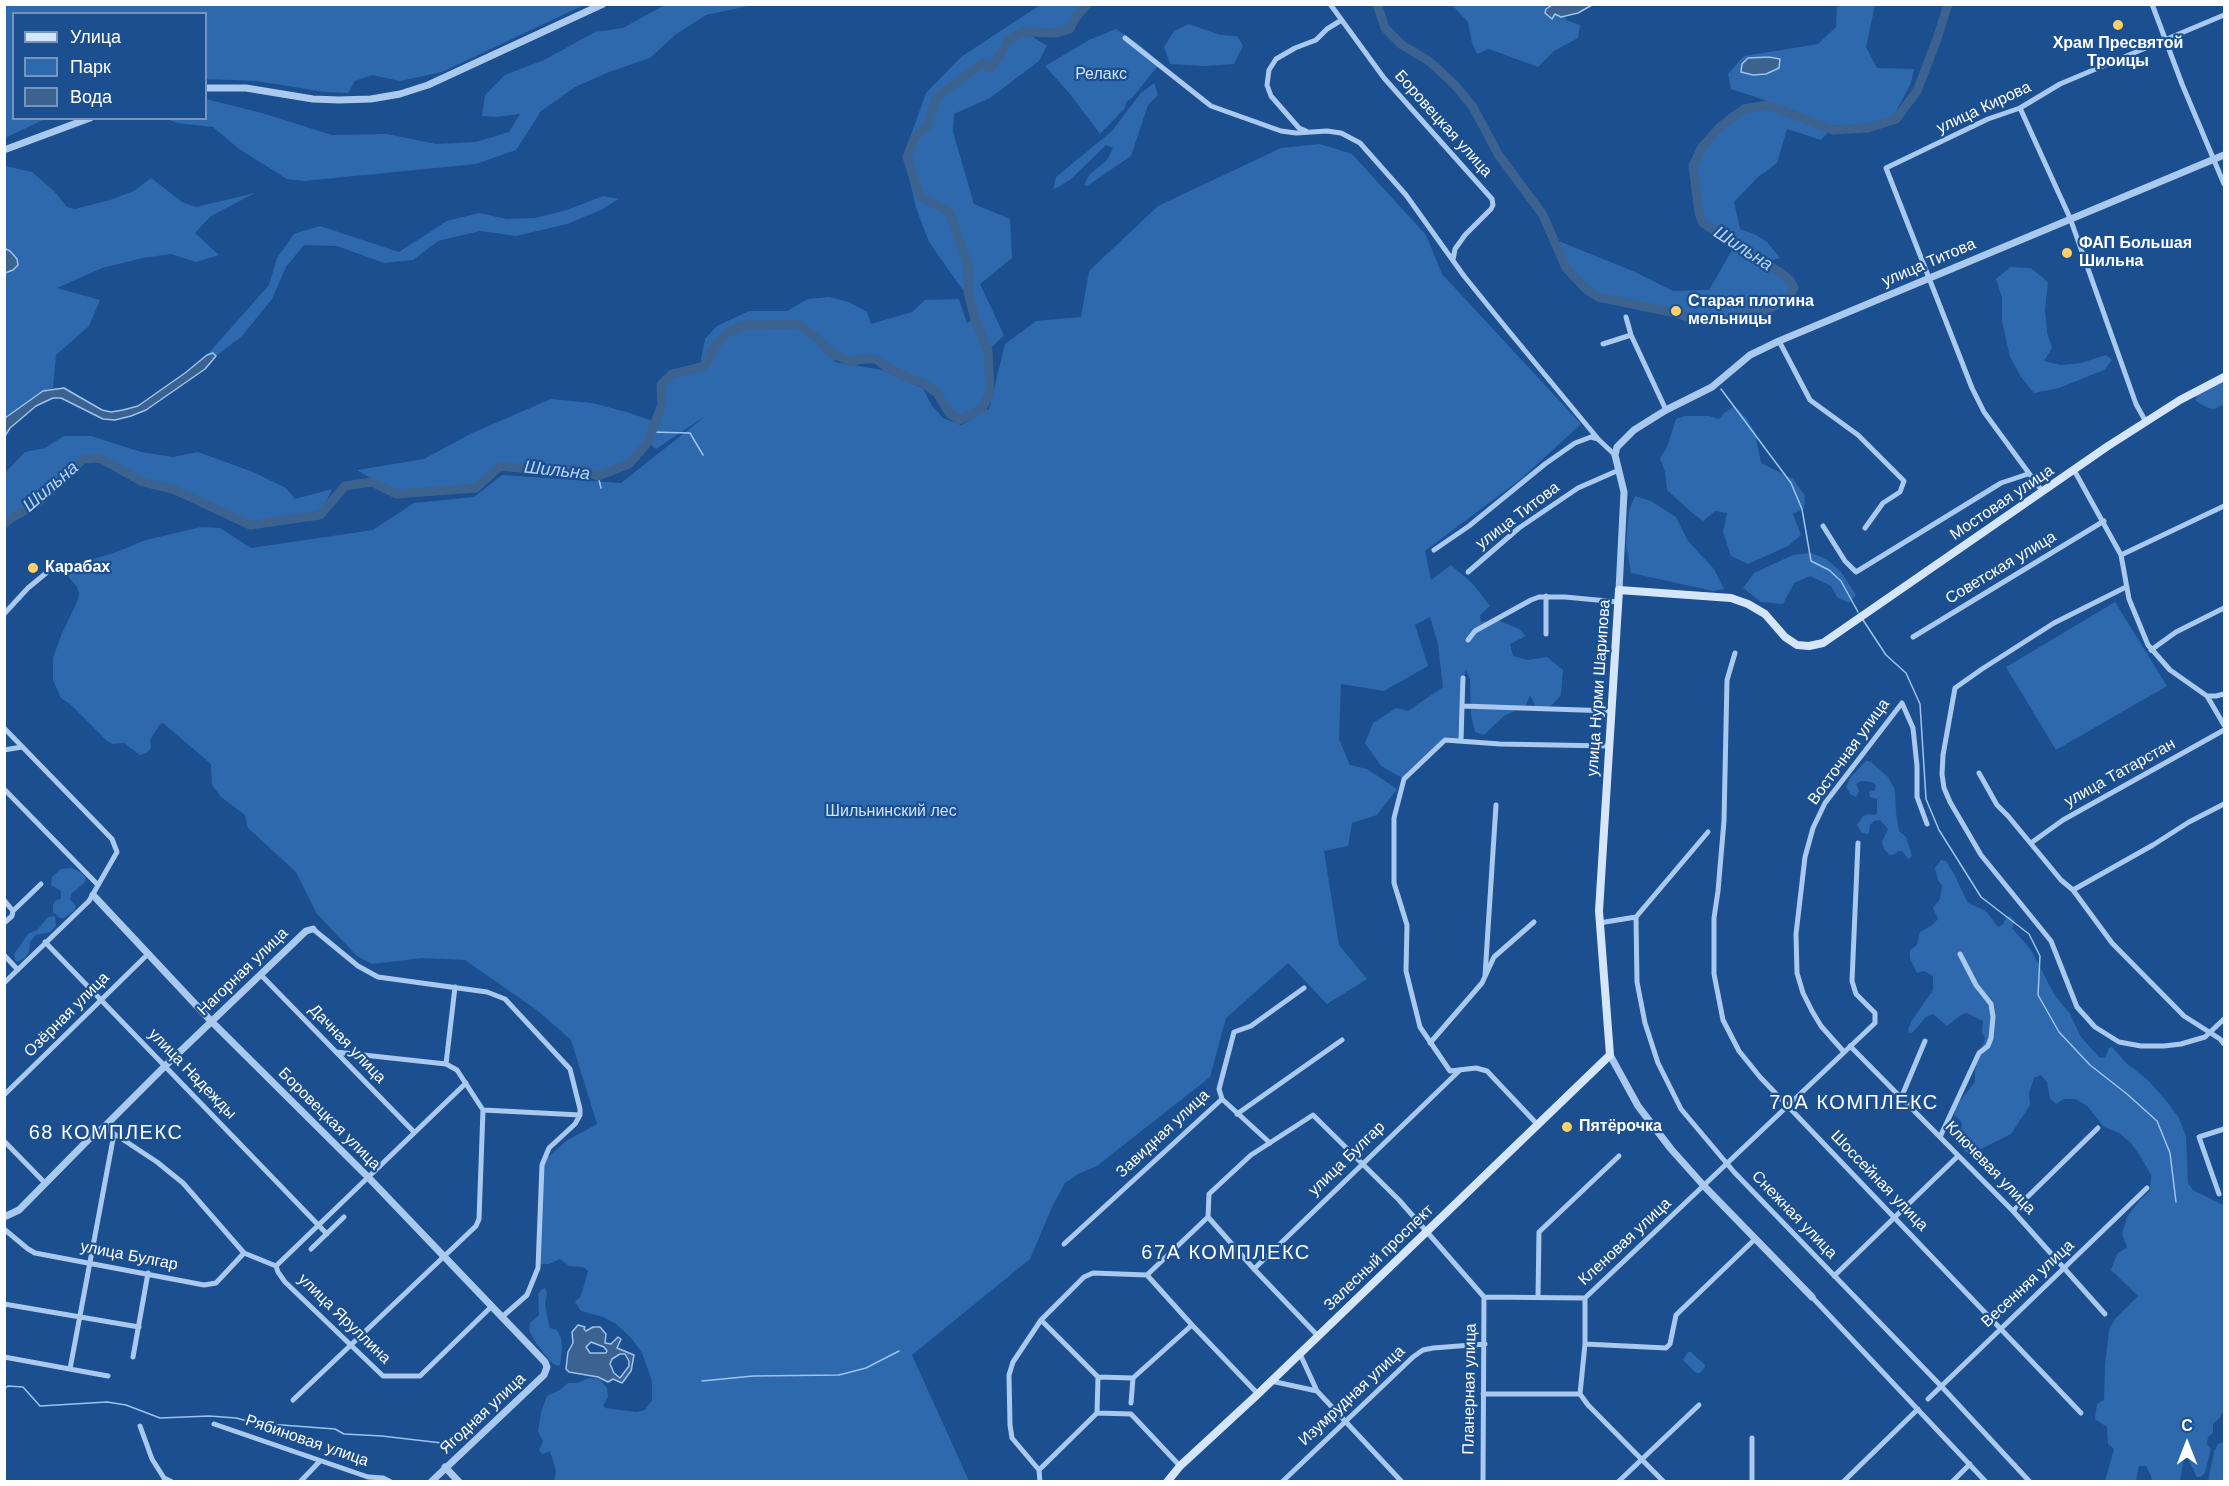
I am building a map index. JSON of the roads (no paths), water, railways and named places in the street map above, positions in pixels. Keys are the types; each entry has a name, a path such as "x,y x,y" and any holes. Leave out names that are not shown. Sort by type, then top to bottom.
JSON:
{"main road":[{"name":"Мостовая улица","path":"1619,590 1731,598 1748,604 1765,614 1785,637 1797,645 1809,646 1823,643 2146,422 2180,400 2224,377"},
{"name":"улица Нурми Шарипова","path":"1610,1055 1599,923 1619,590"},
{"name":"Залесный проспект","path":"1167,1482 1180,1466 1300,1354 1610,1055"}],"street":[{"path":"207,88 246,88 313,99 339,100 371,99 400,94 428,85 603,4"},
{"name":"Боровецкая улица","path":"1330,4 1340,21 1384,78 1493,202 1491,209 1455,249 1452,260"},
{"path":"2152,4 2182,84 2224,184"},
{"name":"улица Кирова","path":"1929,278 1886,168 1988,119 2020,108 2060,84 2224,15"},
{"path":"1308,132 1299,128 1271,96 1267,85 1269,70 1276,59 1316,40 1340,21"},
{"path":"1125,38 1211,106 1281,131 1341,133 1360,143 1406,195 1452,260 1599,440 1615,455"},
{"path":"2020,108 2070,218 2136,404 2146,422"},
{"path":"4,150 85,120"},
{"name":"улица Титова","path":"1615,455 1617,447 1634,430 1666,410 1712,387 1750,355 1779,340 2224,155"},
{"path":"1929,278 1972,388 1984,412 2042,491"},
{"path":"1626,317 1631,335 1666,410"},
{"path":"1603,344 1631,335"},
{"path":"1779,340 1810,400 1858,435 1904,481 1900,492 1883,503 1865,528"},
{"path":"1434,550 1469,526 1545,464 1575,443 1591,437 1599,440"},
{"name":"улица Нурми Шарипова","path":"1615,455 1624,492 1619,590"},
{"name":"улица Титова","path":"1468,572 1519,528 1599,477 1619,470"},
{"path":"2074,470 2121,555 2126,587 2136,618 2151,650 2170,670 2207,696 2224,724"},
{"name":"Мостовая улица","path":"1823,526 1845,561 1856,572 2001,483 2028,474"},
{"path":"2121,555 2224,506"},
{"name":"Советская улица","path":"1913,637 2104,521"},
{"path":"4,614 28,588 51,569"},
{"path":"2126,587 2054,623 1955,688 1943,755 1944,788 1981,855 2051,941 2077,1007 2095,1027 2119,1042 2141,1046 2181,1044 2197,1040 2211,1032 2224,1019"},
{"path":"1468,640 1475,632 1531,600 1546,597 1618,602"},
{"path":"1546,597 1546,634"},
{"path":"2151,650 2176,632 2224,608"},
{"name":"Шоссейная улица","path":"1735,653 1727,680 1724,821 1714,918 1714,974 1724,1020 1738,1051 1760,1077 2081,1413"},
{"path":"1461,741 1463,678"},
{"path":"2207,696 2224,693"},
{"name":"Восточная улица","path":"1844,1052 1821,1026 1812,1011 1797,973 1796,934 1804,856 1813,828 1825,803 1902,703 1912,728 1917,766 1917,797 1927,824"},
{"path":"1462,706 1611,711"},
{"path":"4,728 48,771 115,844 116,856 97,884 93,896 4,983"},
{"name":"улица Татарстан","path":"2031,843 2063,820 2224,730"},
{"path":"1537,1124 1487,1071 1476,1068 1450,1071 1420,1027 1406,970 1407,925 1394,883 1394,818 1404,779 1445,740 1608,746"},
{"path":"4,750 22,747"},
{"path":"1979,773 1997,805 2073,890 2120,951 2184,1016 2211,1032 2224,1044"},
{"path":"4,789 97,884"},
{"path":"2073,890 2224,804"},
{"path":"1485,976 1496,805"},
{"path":"1599,923 1636,917 1708,832"},
{"path":"1852,1044 1876,1020 1875,1013 1856,994 1852,981 1858,843"},
{"path":"4,923 41,884"},
{"name":"Боровецкая улица","path":"93,896 545,1362"},
{"path":"4,900 14,911"},
{"name":"Снежная улица","path":"1636,917 1637,982 1645,1023 1658,1063 1681,1108 1727,1165 2031,1482"},
{"path":"1430,1043 1482,983 1494,957 1534,922"},
{"name":"Нагорная улица","path":"4,1217 19,1210 88,1140 306,931 313,929 358,966 378,977 496,994 504,999 570,1069 580,1115"},
{"name":"улица Надежды","path":"45,942 327,1234"},
{"path":"1488,944 1494,957"},
{"name":"Озёрная улица","path":"4,1095 148,954"},
{"path":"1940,1137 1979,1053 1988,1046 1994,1017 1991,1004 1976,985 1960,954"},
{"path":"4,956 18,970"},
{"name":"Дачная улица","path":"261,975 414,1132"},
{"path":"446,1064 455,987"},
{"name":"Завидная улица","path":"1064,1244 1222,1099 1219,1089 1234,1032 1251,1026 1304,988"},
{"path":"1237,1114 1342,1040"},
{"path":"1901,1098 1926,1041"},
{"name":"Кленовая улица","path":"1484,1297 1585,1298 1852,1044"},
{"name":"Ключевая улица","path":"1852,1044 1901,1098 2013,1211 2105,1314"},
{"path":"292,1400 478,1222 483,1110 457,1070 446,1064 336,1052"},
{"path":"1610,1055 1638,1106 1671,1149 1986,1482"},
{"name":"улица Булгар","path":"1254,1269 1460,1070"},
{"path":"104,1127 164,1167 183,1183 244,1253 276,1266 466,1083"},
{"path":"1222,1099 1270,1143"},
{"path":"483,1110 580,1115 575,1124 549,1148 544,1156 538,1268 527,1296 502,1317"},
{"path":"1040,1482 1040,1470 1012,1438 1009,1376 1013,1362 1041,1320 1084,1277 1093,1273 1147,1275 1208,1217 1209,1194 1251,1155 1313,1115 1398,1200 1484,1297"},
{"path":"2013,1211 2098,1128"},
{"path":"2219,1194 2199,1137 2224,1129"},
{"path":"70,1369 114,1134"},
{"path":"4,1141 45,1183"},
{"path":"1538,1297 1539,1232 1619,1156"},
{"path":"1834,1276 1958,1156"},
{"name":"Весенняя улица","path":"1928,1399 2147,1188"},
{"path":"312,1250 344,1217"},
{"path":"1208,1217 1318,1336"},
{"name":"улица Булгар","path":"4,1229 35,1252 210,1285 216,1283 244,1253"},
{"path":"1585,1344 1666,1348 1670,1344 1676,1315 1755,1239"},
{"name":"улица Яруллина","path":"276,1266 285,1282 383,1376 420,1376 492,1307"},
{"path":"133,1357 148,1274"},
{"path":"1147,1275 1258,1394"},
{"name":"Планерная улица","path":"1483,1482 1484,1297"},
{"path":"1585,1298 1585,1344 1580,1394 1664,1482"},
{"path":"4,1304 139,1326"},
{"path":"1041,1320 1098,1377 1133,1378"},
{"path":"1131,1403 1133,1378 1192,1325"},
{"name":"Изумрудная улица","path":"1282,1482 1423,1350 1485,1344"},
{"path":"1300,1354 1317,1391 1402,1482"},
{"path":"4,1357 108,1376"},
{"name":"Ягодная улица","path":"431,1482 543,1375 547,1367 545,1362"},
{"path":"1040,1470 1097,1413 1098,1377"},
{"path":"1271,1381 1317,1391"},
{"path":"1484,1394 1580,1394"},
{"path":"1618,1482 1699,1405"},
{"path":"1843,1482 1918,1409"},
{"path":"1097,1413 1131,1414 1180,1466"},
{"name":"Рябиновая улица","path":"214,1424 320,1461 392,1482"},
{"path":"140,1426 152,1459 164,1478 172,1482"},
{"path":"1752,1438 1752,1482"},
{"path":"300,1482 320,1461"},
{"path":"1952,1482 1970,1464"},
{"path":"446,1467 459,1482"},
{"path":"156,1482 164,1478"}],"water":[{"path":"1552,5 1592,5 1578,13 1561,17 1555,14 1552,19 1545,13 1546,9"},
{"path":"1748,58 1780,59 1779,68 1766,74 1753,75 1741,72 1742,64"},
{"path":"4,248 17,259 18,265 5,273"},
{"path":"213,353 216,356 205,369 146,410 131,416 115,420 103,419 61,398 53,398 36,406 10,428 5,436 5,418 43,391 64,388 102,410 111,412 123,410 138,406 207,355"},
{"path":"578,1325 585,1327 586,1331 593,1327 600,1327 606,1334 605,1343 611,1344 618,1337 621,1339 617,1348 634,1355 631,1371 622,1383 613,1379 608,1382 598,1377 569,1372 566,1369 568,1352 573,1343 572,1332","holes":["591,1342 604,1347 606,1353 590,1353 586,1347","625,1354 629,1361 629,1366 620,1378 614,1373 610,1364 612,1359"]}],"waterway":[{"name":"Шильна","path":"4,524 38,503 83,459 100,458 143,482 175,490 250,525 320,515 345,486 372,482 396,494 476,488 500,466 540,470 583,470 598,476 629,464 648,442 662,404 661,385 672,374 704,366 716,345 728,332 747,325 798,324 817,338 831,353 852,362 861,359 876,359 910,379 922,382 937,393 949,413 959,420 982,409 990,392 988,351 975,319 968,292 968,265 950,214 942,207 922,198 907,157 915,137 927,126 937,97 983,63 990,68 1008,40 1023,32 1056,33 1070,29 1087,4"},
{"name":"Шильна","path":"1377,4 1385,28 1402,45 1429,61 1454,84 1473,107 1498,154 1543,215 1566,268 1586,289 1598,297 1706,322 1770,309 1788,298 1794,288 1790,280 1781,273 1703,223 1699,213 1693,166 1702,147 1721,126 1744,109 1768,105 1833,130 1868,128 1896,119 1917,91 1948,4"},
{"path":"1721,389 1791,483 1802,509 1811,561 1829,570 1841,581 1858,612"},
{"path":"651,432 690,433 703,455"},
{"path":"598,476 601,488"},
{"path":"1863,620 1886,655 1906,673 1920,704 1926,799 1939,830 1981,897 2029,934 2040,956 2038,995 2059,1032 2090,1065 2157,1121 2170,1153 2176,1202"},
{"path":"702,1381 753,1376 839,1375 866,1368 899,1351"},
{"path":"4,1389 8,1386 23,1387 40,1406 107,1402 126,1405 160,1418 209,1416 236,1418 255,1423 335,1429 344,1434 442,1443"}],"place":[{"name":"Храм Пресвятой Троицы","path":"2118,25"},
{"name":"ФАП Большая Шильна","path":"2067,253"},
{"name":"Старая плотина мельницы","path":"1676,311"},
{"name":"Карабах","path":"33,568"},
{"name":"Пятёрочка","path":"1567,1127"}],"district":[{"name":"70А КОМПЛЕКС","path":"1854,1103"},
{"name":"68 КОМПЛЕКС","path":"106,1133"},
{"name":"67А КОМПЛЕКС","path":"1226,1253"}],"park label":[{"name":"Релакс","path":"1101,75"},
{"name":"Шильнинский лес","path":"891,812"}]}
